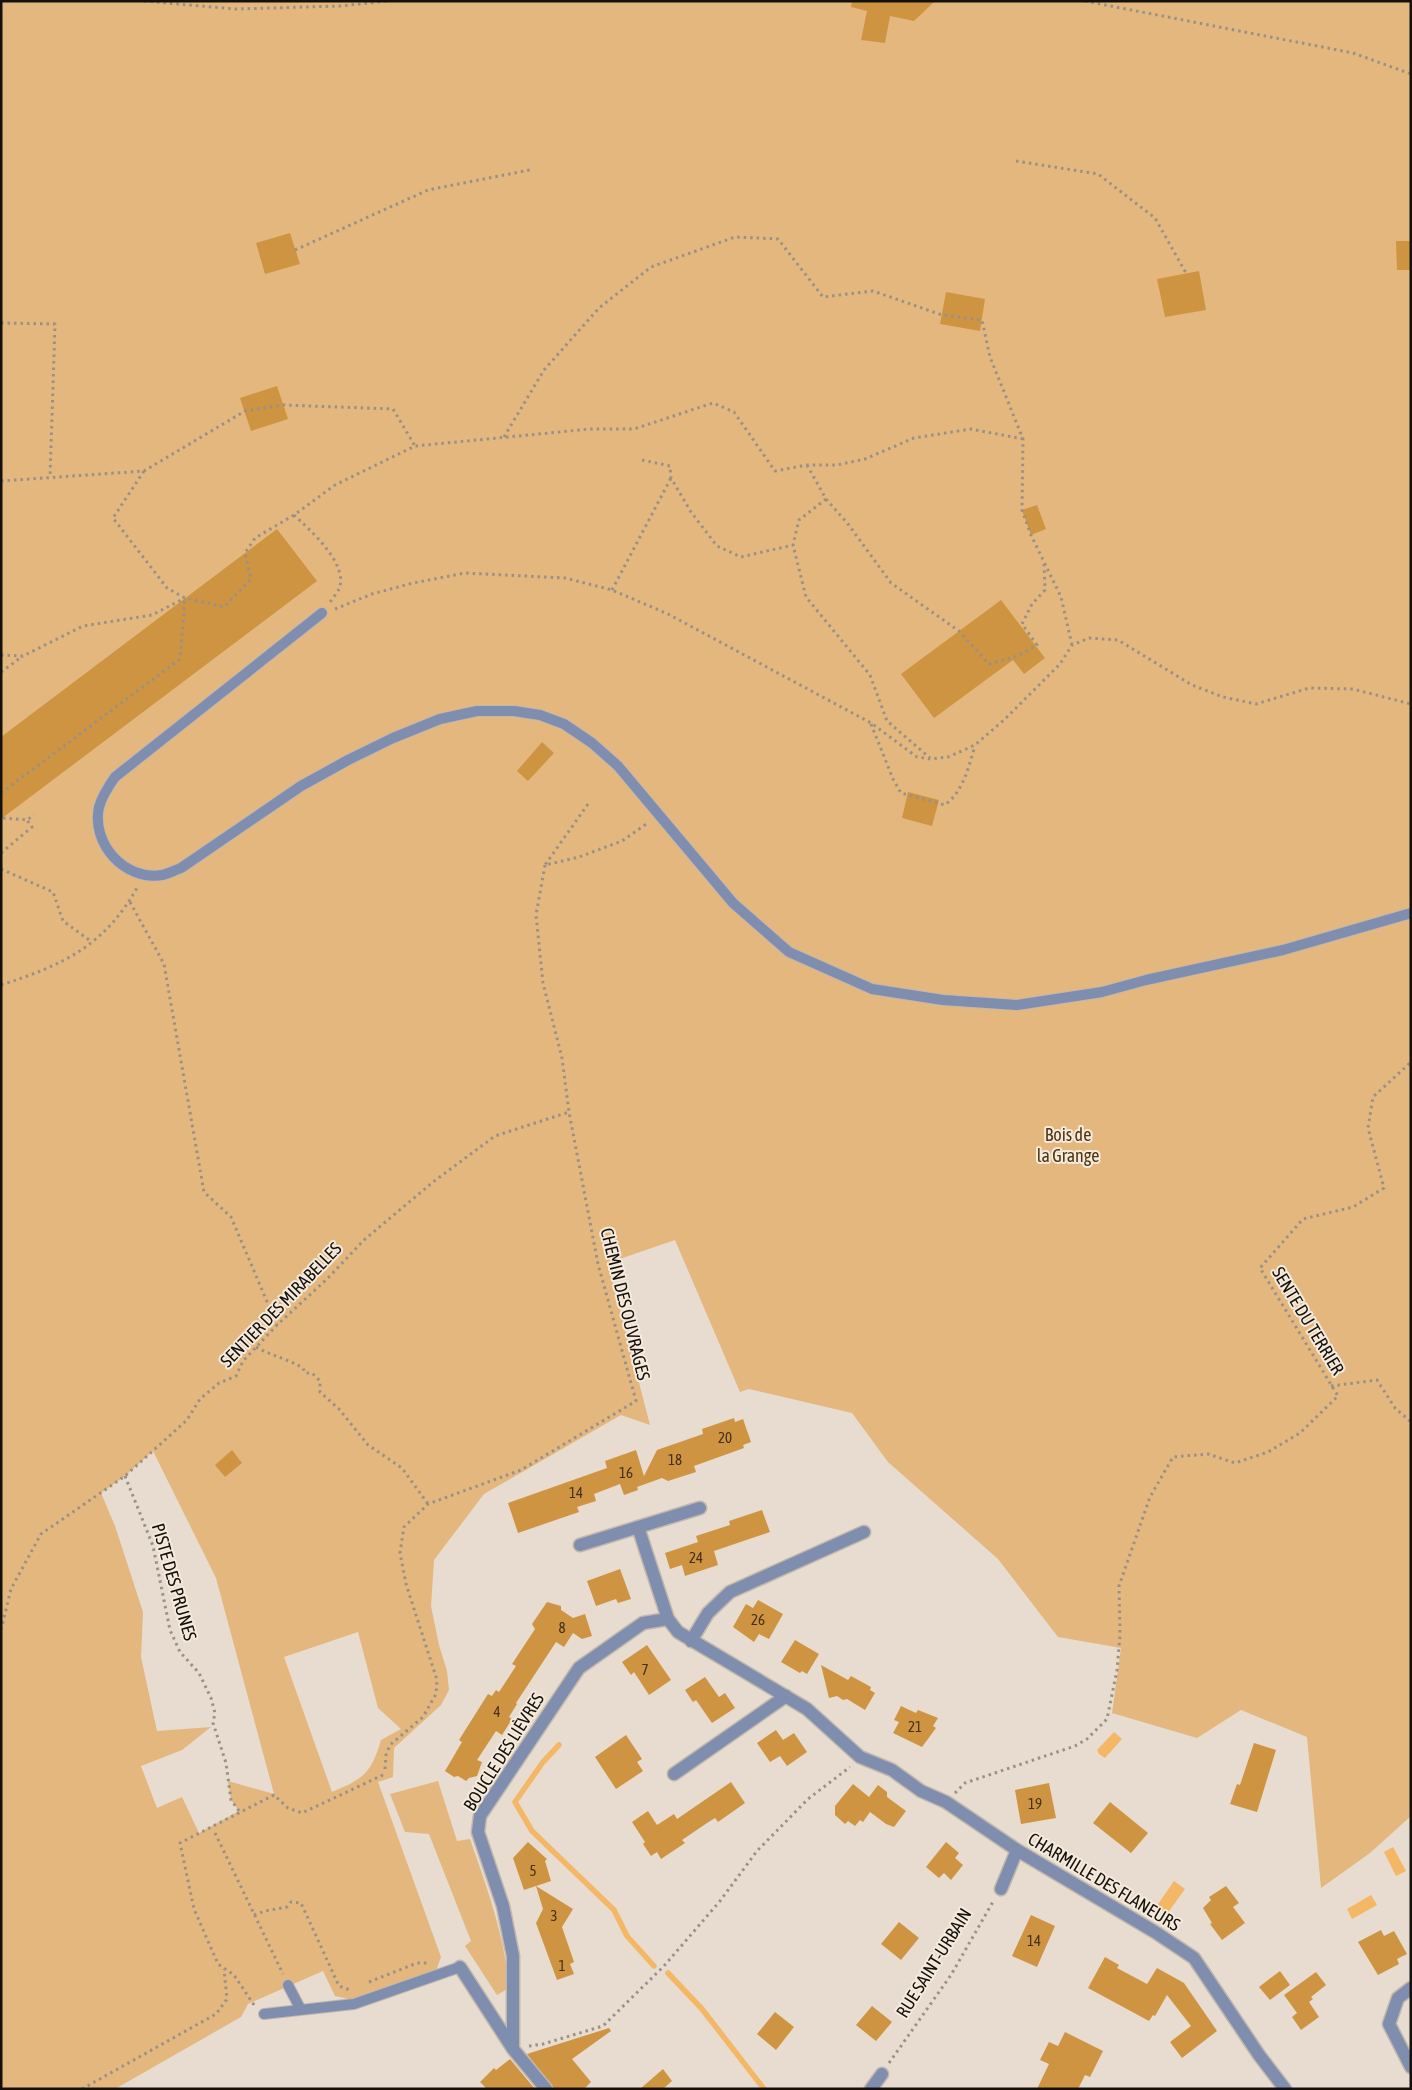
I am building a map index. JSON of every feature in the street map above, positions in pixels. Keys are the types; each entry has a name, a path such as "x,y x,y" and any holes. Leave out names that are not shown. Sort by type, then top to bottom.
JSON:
{"street":[{"path":"580,1545 700,1508"},
{"path":"638,1527 668,1619 678,1632 786,1696 674,1774"},
{"path":"691,1641 708,1613 730,1592 864,1532"},
{"name":"BOUCLE DES LIÈVRES","path":"514,2049 513,1956 503,1906 478,1832 480,1816 579,1668 643,1623 668,1619"},
{"name":"CHARMILLE DES FLANEURS","path":"786,1696 807,1709 860,1757 892,1770 922,1791 946,1802 1017,1850 1155,1932 1194,1958 1258,2055 1285,2089"},
{"path":"1001,1889 1017,1850"},
{"path":"460,1967 514,2049 546,2089"},
{"path":"1411,1988 1398,1998 1389,2024 1411,2068"},
{"path":"871,2089 882,2074"}],"lane":[{"path":"322,613 115,777 104,791 99,808 98,826 103,843 114,858 128,869 144,875 163,875 181,868 301,786 348,760 440,719 476,711 514,711 540,715 564,724 592,743 618,766 732,903 789,952 872,989 943,1000 1017,1005 1102,992 1146,980 1283,950 1411,912"},
{"path":"264,2014 354,2004 460,1967"},
{"path":"288,1985 301,2010"}],"path":[{"path":"144,1 235,10 341,6 387,1"},
{"path":"1085,1 1353,53 1411,74"},
{"path":"1016,161 1098,174 1156,218 1186,273"},
{"path":"295,250 428,190 530,170"},
{"path":"504,437 544,370 599,308 651,267 735,237 778,239 823,297 873,291 942,315 982,320 990,357 1023,439 1022,510 1061,597 1072,645"},
{"path":"1,323 55,324 50,478"},
{"path":"144,471 114,518 167,588 185,598 224,606 252,578 246,553 255,538 294,514 335,485 415,446 590,429 634,429 713,403 734,412 775,471 807,465 836,465 865,459 914,438 971,429 1023,439"},
{"path":"1,481 144,471 244,412 283,405 393,409 415,446"},
{"path":"642,460 670,466 671,478 691,512 717,546 741,557 792,545"},
{"path":"807,465 826,499 848,524 891,583 959,631 988,664 1018,656 1037,645 1022,624 1032,604 1045,590 1044,561"},
{"path":"612,590 671,478"},
{"path":"826,499 799,520 792,545 806,597 870,675 887,721 930,759"},
{"path":"294,514 322,542 340,570 339,588 322,613"},
{"path":"322,613 372,594 465,573 565,578 612,590 668,614 871,723 917,757 930,759 948,757 975,745 1006,719 1060,664 1072,645 1089,638 1118,640 1192,686 1223,697 1256,704 1309,688 1353,689 1411,704"},
{"path":"1,672 23,656 83,626 152,615 185,598"},
{"path":"1,793 180,659 185,598"},
{"path":"1,655 23,656"},
{"path":"871,723 893,780 901,793 945,804 956,797 965,779 975,745"},
{"path":"545,865 588,804"},
{"path":"3,818 27,820 34,814"},
{"path":"545,865 579,857 622,841 658,816"},
{"path":"1,853 32,827 27,820"},
{"name":"CHEMIN DES OUVRAGES","path":"385,1769 386,1755 390,1745 423,1717 436,1694 438,1680 406,1584 400,1553 404,1527 428,1504 521,1470 636,1401 598,1264 569,1112 562,1058 543,983 536,915 545,865"},
{"path":"1,870 53,892 63,921 92,942"},
{"path":"1,985 46,970 73,957 122,914 144,875"},
{"path":"130,902 164,964 204,1192 231,1217 277,1325"},
{"name":"SENTE DU TERRIER","path":"946,1802 965,1783 1075,1746 1087,1738 1107,1719 1117,1670 1120,1635 1119,1586 1150,1497 1173,1457 1208,1454 1235,1462 1268,1452 1300,1432 1338,1396 1260,1268 1303,1219 1353,1207 1384,1188 1368,1128 1373,1097 1411,1062"},
{"name":"SENTIER DES MIRABELLES","path":"1,1630 11,1589 41,1534 125,1476 187,1420 200,1399 219,1383 236,1376 243,1361 256,1347 327,1279 364,1240 433,1182 495,1136 569,1112"},
{"path":"256,1347 272,1356 290,1360 303,1368 305,1373 312,1373 320,1381 320,1392 339,1409 368,1445 402,1468 428,1504"},
{"path":"1331,1386 1377,1380 1395,1408 1411,1422"},
{"name":"PISTE DES PRUNES","path":"125,1476 154,1546 170,1630 180,1652 199,1673 211,1698 215,1713 213,1723 226,1763 231,1800 239,1811"},
{"path":"514,2049 543,2044 602,2026 664,1966 720,1901 757,1851 808,1799 849,1768"},
{"path":"264,2014 250,2003 234,1974 218,1964 194,1909 180,1843 239,1811 274,1795 288,1808 302,1813 385,1774"},
{"path":"215,1833 288,1985"},
{"name":"RUE SAINT-URBAIN","path":"882,2074 951,1975 1001,1889"},
{"path":"254,1915 270,1909 288,1907 292,1902 301,1902 338,1986 350,1990 359,1986"},
{"path":"367,1983 417,1963 432,1964"},
{"path":"82,2089 216,2014 227,1999 227,1981 224,1969"}],"green space":[{"name":"Bois de la Grange","path":"1,1 1411,1 1411,1816 1370,1853 1321,1888 1307,1737 1241,1710 1197,1738 1112,1713 1121,1648 1058,1637 998,1559 888,1462 852,1413 749,1389 740,1392 675,1240 608,1263 650,1425 621,1415 484,1494 434,1560 431,1606 439,1645 447,1671 449,1690 441,1705 394,1748 393,1777 378,1782 441,1957 436,1971 353,2000 335,1996 323,1971 248,2004 241,2017 115,2089 1,2089","holes":["153,1451 216,1578 274,1794 228,1781 231,1800 239,1811 199,1833 182,1797 157,1808 141,1766 182,1750 211,1727 157,1731 141,1657 143,1612 115,1526 101,1493 125,1476","358,1632 378,1708 401,1729 381,1740 373,1761 364,1774 332,1792 284,1657"]},
{"path":"438,1781 457,1841 470,1839 494,1912 504,1950 509,1988 497,1995 465,1946 471,1941 429,1834 405,1832 390,1794"}],"shaded area":[{"path":"1114,1732 1122,1739 1105,1758 1097,1750"},
{"path":"1393,1847 1406,1871 1396,1876 1384,1852"},
{"path":"1174,1881 1185,1889 1167,1914 1156,1907"},
{"path":"1371,1895 1377,1905 1352,1919 1347,1909"}],"building":[{"path":"852,1 935,1 914,21 890,16 885,43 861,40 867,11 851,7"},
{"path":"290,233 300,264 265,274 256,243"},
{"path":"1396,241 1411,241 1411,270 1397,270"},
{"path":"1199,271 1206,310 1165,317 1157,279"},
{"path":"946,292 985,299 980,331 940,324"},
{"path":"277,386 288,419 251,431 240,398"},
{"path":"1037,505 1046,529 1031,535 1022,510"},
{"path":"277,529 317,581 1,819 1,737"},
{"path":"1001,600 1045,658 1024,674 1013,660 934,718 901,674"},
{"path":"542,742 554,753 528,781 517,771"},
{"path":"908,792 939,800 932,826 902,818"},
{"path":"734,1418 735,1422 743,1419 751,1442 743,1445 744,1448 694,1466 696,1472 668,1481 662,1478 637,1487 638,1490 624,1495 620,1484 594,1494 596,1501 577,1507 579,1512 518,1533 508,1503 607,1468 605,1461 636,1450 644,1476 657,1450 703,1434 702,1429"},
{"path":"232,1450 242,1463 225,1477 215,1465"},
{"path":"762,1510 770,1532 714,1551 718,1565 685,1576 682,1565 670,1569 665,1553 698,1542 696,1536 730,1525 729,1521"},
{"path":"620,1569 631,1599 618,1603 616,1599 596,1606 587,1581"},
{"path":"758,1600 783,1614 769,1639 759,1634 754,1642 733,1627 746,1604 753,1608"},
{"path":"547,1602 561,1606 561,1610 573,1618 585,1614 592,1636 582,1639 573,1633 564,1647 556,1642 516,1703 509,1717 512,1719 502,1735 496,1731 477,1760 482,1762 477,1776 466,1781 458,1776 454,1777 445,1771 462,1742 459,1740 488,1694 492,1696 496,1690 499,1692 516,1666 512,1664 535,1629 532,1624"},
{"path":"795,1640 819,1654 807,1674 802,1671 800,1673 781,1662"},
{"path":"647,1645 671,1680 649,1695 634,1672 631,1675 622,1662"},
{"path":"821,1665 848,1680 851,1676 871,1687 870,1690 875,1693 865,1710 847,1699 843,1700 837,1696 829,1698"},
{"path":"705,1677 719,1697 725,1693 735,1708 712,1723 696,1700 693,1702 685,1690"},
{"path":"901,1706 916,1713 918,1710 938,1718 933,1726 936,1728 922,1747 893,1733 899,1722 894,1720"},
{"path":"776,1730 783,1740 794,1733 807,1752 787,1766 780,1756 770,1762 757,1743"},
{"path":"626,1735 642,1759 637,1762 643,1771 616,1789 595,1757"},
{"path":"1254,1743 1276,1750 1257,1812 1230,1804 1237,1784 1240,1785"},
{"path":"731,1782 745,1803 718,1822 715,1818 707,1823 682,1840 685,1843 661,1859 657,1852 651,1856 643,1844 645,1842 632,1822 648,1811 657,1825 674,1814 677,1819"},
{"path":"1049,1783 1056,1818 1021,1824 1015,1790"},
{"path":"853,1784 869,1797 878,1785 887,1792 887,1797 906,1811 894,1827 886,1824 870,1812 863,1822 860,1820 855,1826 848,1821 845,1824 835,1815 835,1806"},
{"path":"1110,1802 1148,1833 1131,1853 1093,1823"},
{"path":"528,1842 547,1859 545,1861 551,1881 524,1890 513,1858"},
{"path":"946,1842 959,1853 955,1858 963,1865 951,1880 944,1873 939,1878 926,1867"},
{"path":"536,1886 573,1909 562,1927 574,1962 570,1964 574,1974 557,1980 536,1923 543,1909"},
{"path":"1226,1886 1239,1903 1233,1907 1245,1923 1222,1940 1210,1924 1212,1923 1203,1908 1211,1900 1209,1897"},
{"path":"1031,1915 1055,1926 1037,1967 1012,1956"},
{"path":"899,1922 919,1938 901,1960 881,1944"},
{"path":"1381,1930 1384,1936 1394,1931 1407,1954 1397,1959 1399,1964 1378,1975 1358,1942"},
{"path":"1105,1957 1119,1965 1117,1968 1147,1984 1157,1968 1184,1983 1217,2031 1182,2058 1170,2042 1191,2026 1167,1995 1155,2016 1153,2015 1149,2021 1088,1988"},
{"path":"1280,1971 1290,1985 1270,2000 1259,1987"},
{"path":"1316,1972 1326,1985 1311,1997 1313,1999 1309,2002 1319,2017 1301,2030 1292,2017 1297,2013 1284,1995"},
{"path":"872,2006 892,2022 876,2041 856,2025"},
{"path":"775,2012 794,2027 776,2050 757,2034"},
{"path":"609,2028 611,2031 572,2059 591,2082 584,2089 554,2089 527,2054"},
{"path":"1065,2032 1103,2051 1090,2077 1085,2075 1078,2089 1037,2089 1049,2064 1040,2060 1049,2042 1058,2046"},
{"path":"510,2059 535,2089 487,2089 480,2082 494,2068 496,2070"},
{"path":"663,2069 672,2081 663,2089 640,2089"}],"waterway":[{"path":"559,1745 543,1762 515,1802 532,1831 614,1910 627,1936 654,1966"},
{"path":"668,1973 702,2009 764,2089"}]}
